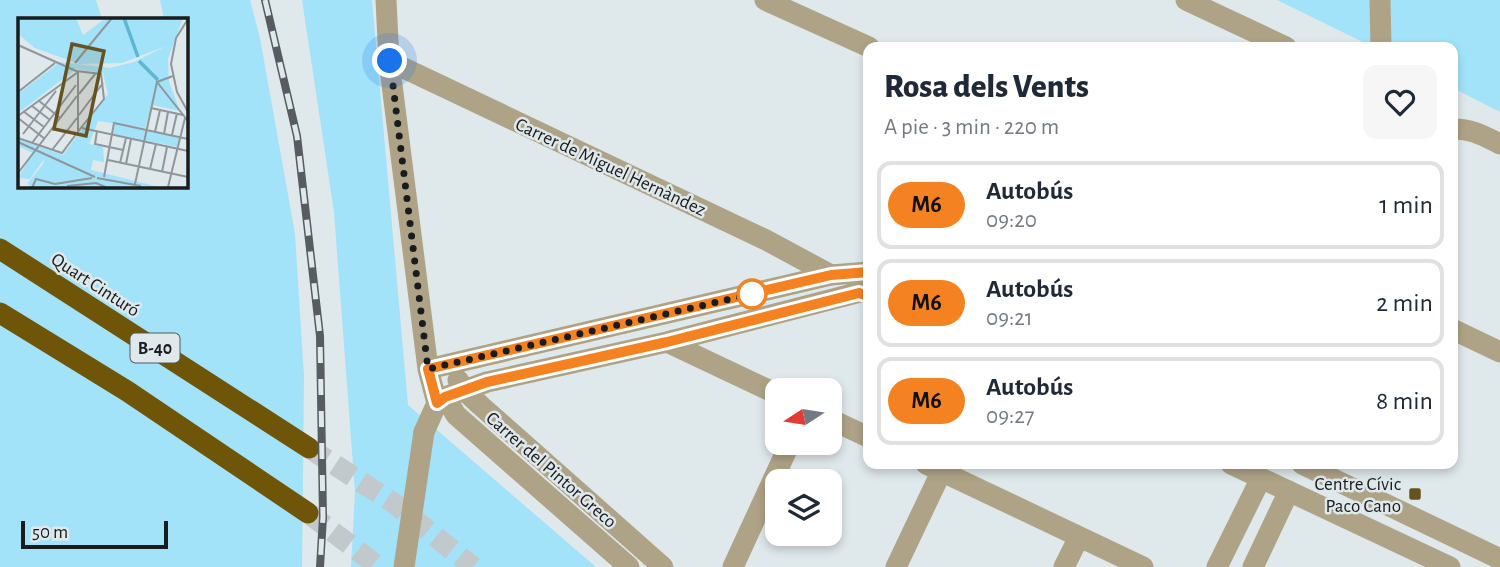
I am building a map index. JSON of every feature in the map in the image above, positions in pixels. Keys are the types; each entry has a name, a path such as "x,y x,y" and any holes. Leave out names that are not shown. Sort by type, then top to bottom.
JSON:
{"highway":[{"name":"Quart Cinturó","path":"0,248 309,448"},
{"name":"B-40","path":"0,313 127,391 308,513"}],"street":[{"path":"386,0 390,61 433,362 441,400 425,432 404,567"},
{"path":"765,0 863,44"},
{"path":"1185,0 1275,42"},
{"path":"1380,0 1381,42"},
{"name":"Carrer de Miguel Hernàndez","path":"390,61 766,240 831,275"},
{"path":"1458,128 1476,132 1500,144"},
{"path":"433,362 831,275 863,272"},
{"path":"441,400 487,382 667,342 863,293"},
{"path":"1458,332 1500,352"},
{"path":"667,342 765,388"},
{"name":"Carrer del Pintor Greco","path":"433,362 663,567"},
{"name":"Carrer del Pintor Greco","path":"441,400 629,567"},
{"path":"842,424 863,434"},
{"path":"733,567 784,455"},
{"path":"896,567 937,469"},
{"path":"944,469 1143,567"},
{"path":"1242,469 1450,567"},
{"path":"1312,469 1500,559"},
{"path":"1217,567 1261,478"},
{"path":"1253,567 1289,491"},
{"path":"1064,567 1079,537"}],"shaded area":[{"path":"0,0 96,0 102,18 18,18 18,187 187,187 187,18 164,18 160,0 250,0 260,38 295,234 304,376 302,567 0,567"},
{"path":"302,0 372,0 408,405 596,567 351,567 355,492 334,212"},
{"path":"1277,0 1500,0 1500,112 1458,91 1458,42 1363,42"}],"tunnel":[{"path":"309,448 395,504 473,567"},
{"path":"308,513 379,567"}],"railway":[{"path":"265,0 297,136 320,336 323,517 320,567"}],"bus line":[{"name":"M6","path":"863,272 831,275 428,369 437,403 445,397 487,382 667,342 859,293 863,294"}],"place":[{"name":"Centre Cívic Paco Cano","path":"1415,494"}],"route":[{"path":"390,61 428,369 752,294"}]}
